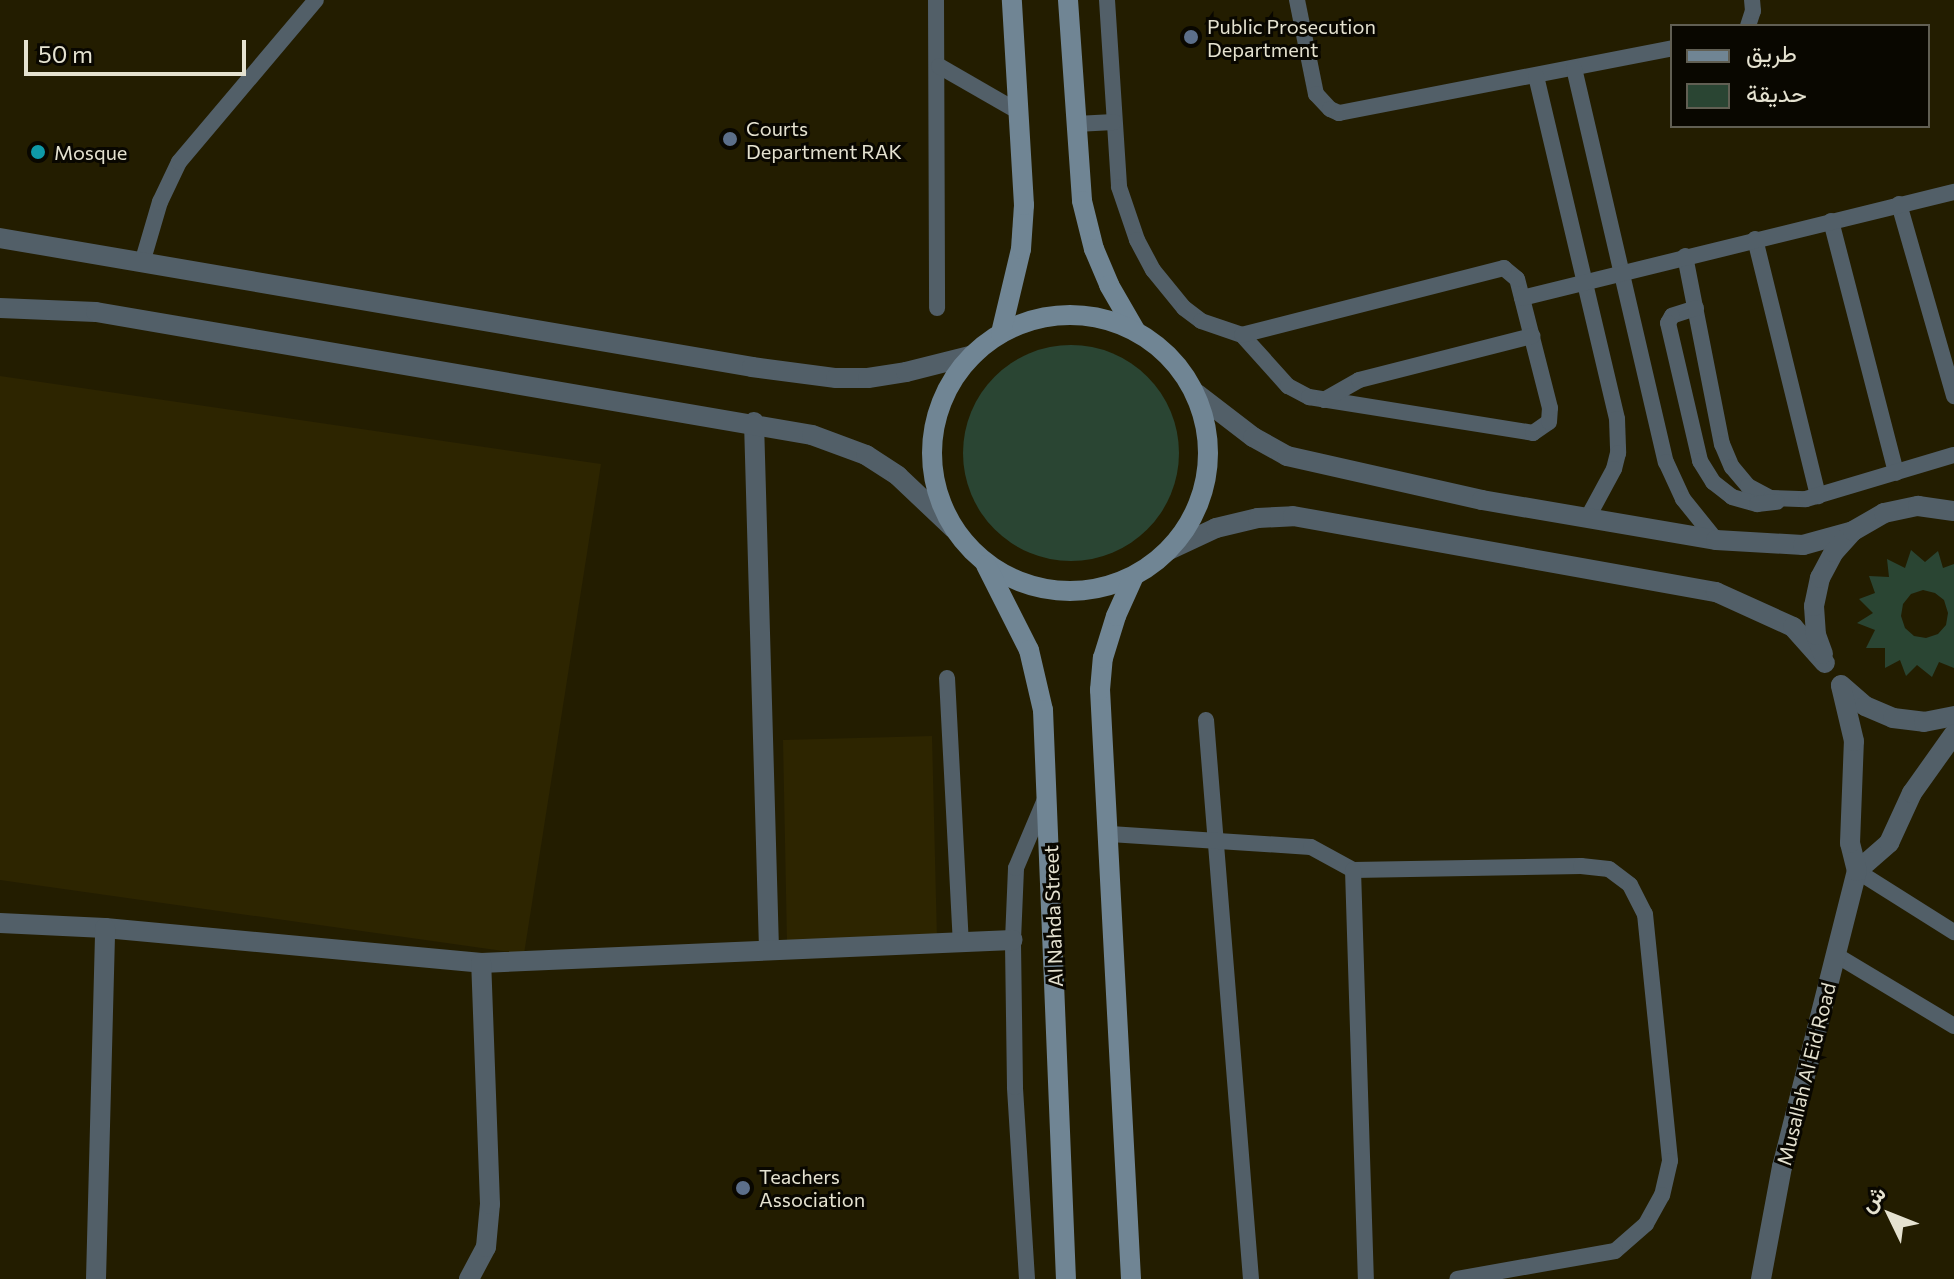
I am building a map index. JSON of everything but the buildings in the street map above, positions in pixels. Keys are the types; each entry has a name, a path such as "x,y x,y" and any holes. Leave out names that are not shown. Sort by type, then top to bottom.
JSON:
{"main road":[{"path":"1001,333 1021,249 1024,205 1012,0"},
{"path":"1068,0 1082,201 1094,249 1109,285 1135,330"},
{"path":"1068,314 1102,318 1135,330 1171,357 1197,394 1208,435 1207,476 1194,516 1169,550 1134,576 1098,589 1059,592 1021,583 986,565 953,528 935,484 933,437 946,393 973,355 1001,333 1033,320 1068,314"},
{"name":"Al Nahda Street","path":"986,565 1013,611 1037,675 1048,792 1066,1279"},
{"path":"1131,1279 1110,834 1100,690 1103,658 1116,616 1134,576"}],"street":[{"path":"1,238 752,367 836,378 893,374 973,355"},
{"path":"0,308 96,312 754,422 812,435 866,455 898,476 953,528"},
{"path":"1197,394 1253,437 1287,456 1482,500 1716,540 1803,545 1853,531 1884,513 1918,506 1954,510"},
{"path":"754,422 769,950"},
{"path":"1169,550 1216,528 1258,518 1293,516 1716,592 1793,627 1841,686 1865,706 1893,718 1924,722 1954,716"},
{"path":"1825,663 1816,635 1814,606 1820,578 1834,552 1853,531"},
{"name":"Musallah Al Eid Road","path":"1761,1279 1782,1167 1857,871 1850,843 1854,741 1841,686"},
{"path":"1857,871 1889,843 1912,793 1954,734"},
{"path":"0,923 105,928 481,963 1013,940"},
{"path":"96,1279 105,928"},
{"path":"469,1279 486,1247 490,1204 481,963"}],"lane":[{"path":"142,263 160,202 179,162 316,0"},
{"path":"936,0 939,66 937,308"},
{"path":"1107,0 1116,161 1126,211 1153,270 1189,313 1242,335 1288,386 1324,400 1540,431 1551,415 1515,274 1504,268 1242,335"},
{"path":"1297,0 1316,94 1330,109 1339,113 1670,48"},
{"path":"1749,24 1753,11 1752,0"},
{"path":"939,66 1019,112"},
{"path":"1574,68 1666,462 1683,499 1716,540"},
{"path":"1536,76 1619,436 1614,469 1588,517"},
{"path":"1076,124 1114,122"},
{"path":"1522,298 1954,192"},
{"path":"1899,204 1954,396"},
{"path":"1831,221 1896,473"},
{"path":"1755,239 1818,496"},
{"path":"1685,256 1726,456 1748,486 1784,500"},
{"path":"1696,308 1672,316 1668,323 1700,461 1713,482 1732,497 1757,504 1818,496 1954,455"},
{"path":"1324,400 1359,380 1532,336"},
{"path":"947,678 961,943"},
{"path":"1206,720 1251,1279"},
{"path":"1027,1279 1015,1087 1013,940 1016,868 1048,792"},
{"path":"1110,834 1311,847 1353,870 1581,866 1609,869 1630,885 1645,914 1670,1161 1662,1195 1646,1224 1615,1251 1457,1279"},
{"path":"1353,870 1366,1279"},
{"path":"1857,871 1954,932"},
{"path":"1836,955 1954,1026"}],"shaded area":[{"path":"0,376 601,464 524,954 0,880"},
{"path":"932,736 937,939 787,943 783,740"}],"green space":[{"path":"1071,345 1112,353 1131,363 1147,377 1161,393 1171,412 1179,453 1171,494 1161,513 1147,529 1131,543 1112,553 1071,561 1030,553 1011,543 995,529 981,513 971,494 963,453 971,412 981,393 995,377 1011,363 1030,353"},
{"path":"1911,550 1925,562 1938,551 1943,568 1954,564 1954,668 1939,662 1932,677 1917,665 1906,676 1900,660 1885,668 1885,648 1866,648 1875,630 1857,623 1873,613 1859,599 1875,593 1869,576 1889,577 1887,559 1905,568","holes":["1923,590 1935,593 1944,600 1948,613 1946,625 1938,634 1926,638 1914,636 1905,628 1901,616 1903,604 1911,594"]}],"place":[{"name":"Public Prosecution Department","path":"1191,37"},
{"name":"Courts Department RAK","path":"730,139"},
{"name":"Mosque","path":"38,152"},
{"name":"Teachers Association","path":"743,1188"}]}
